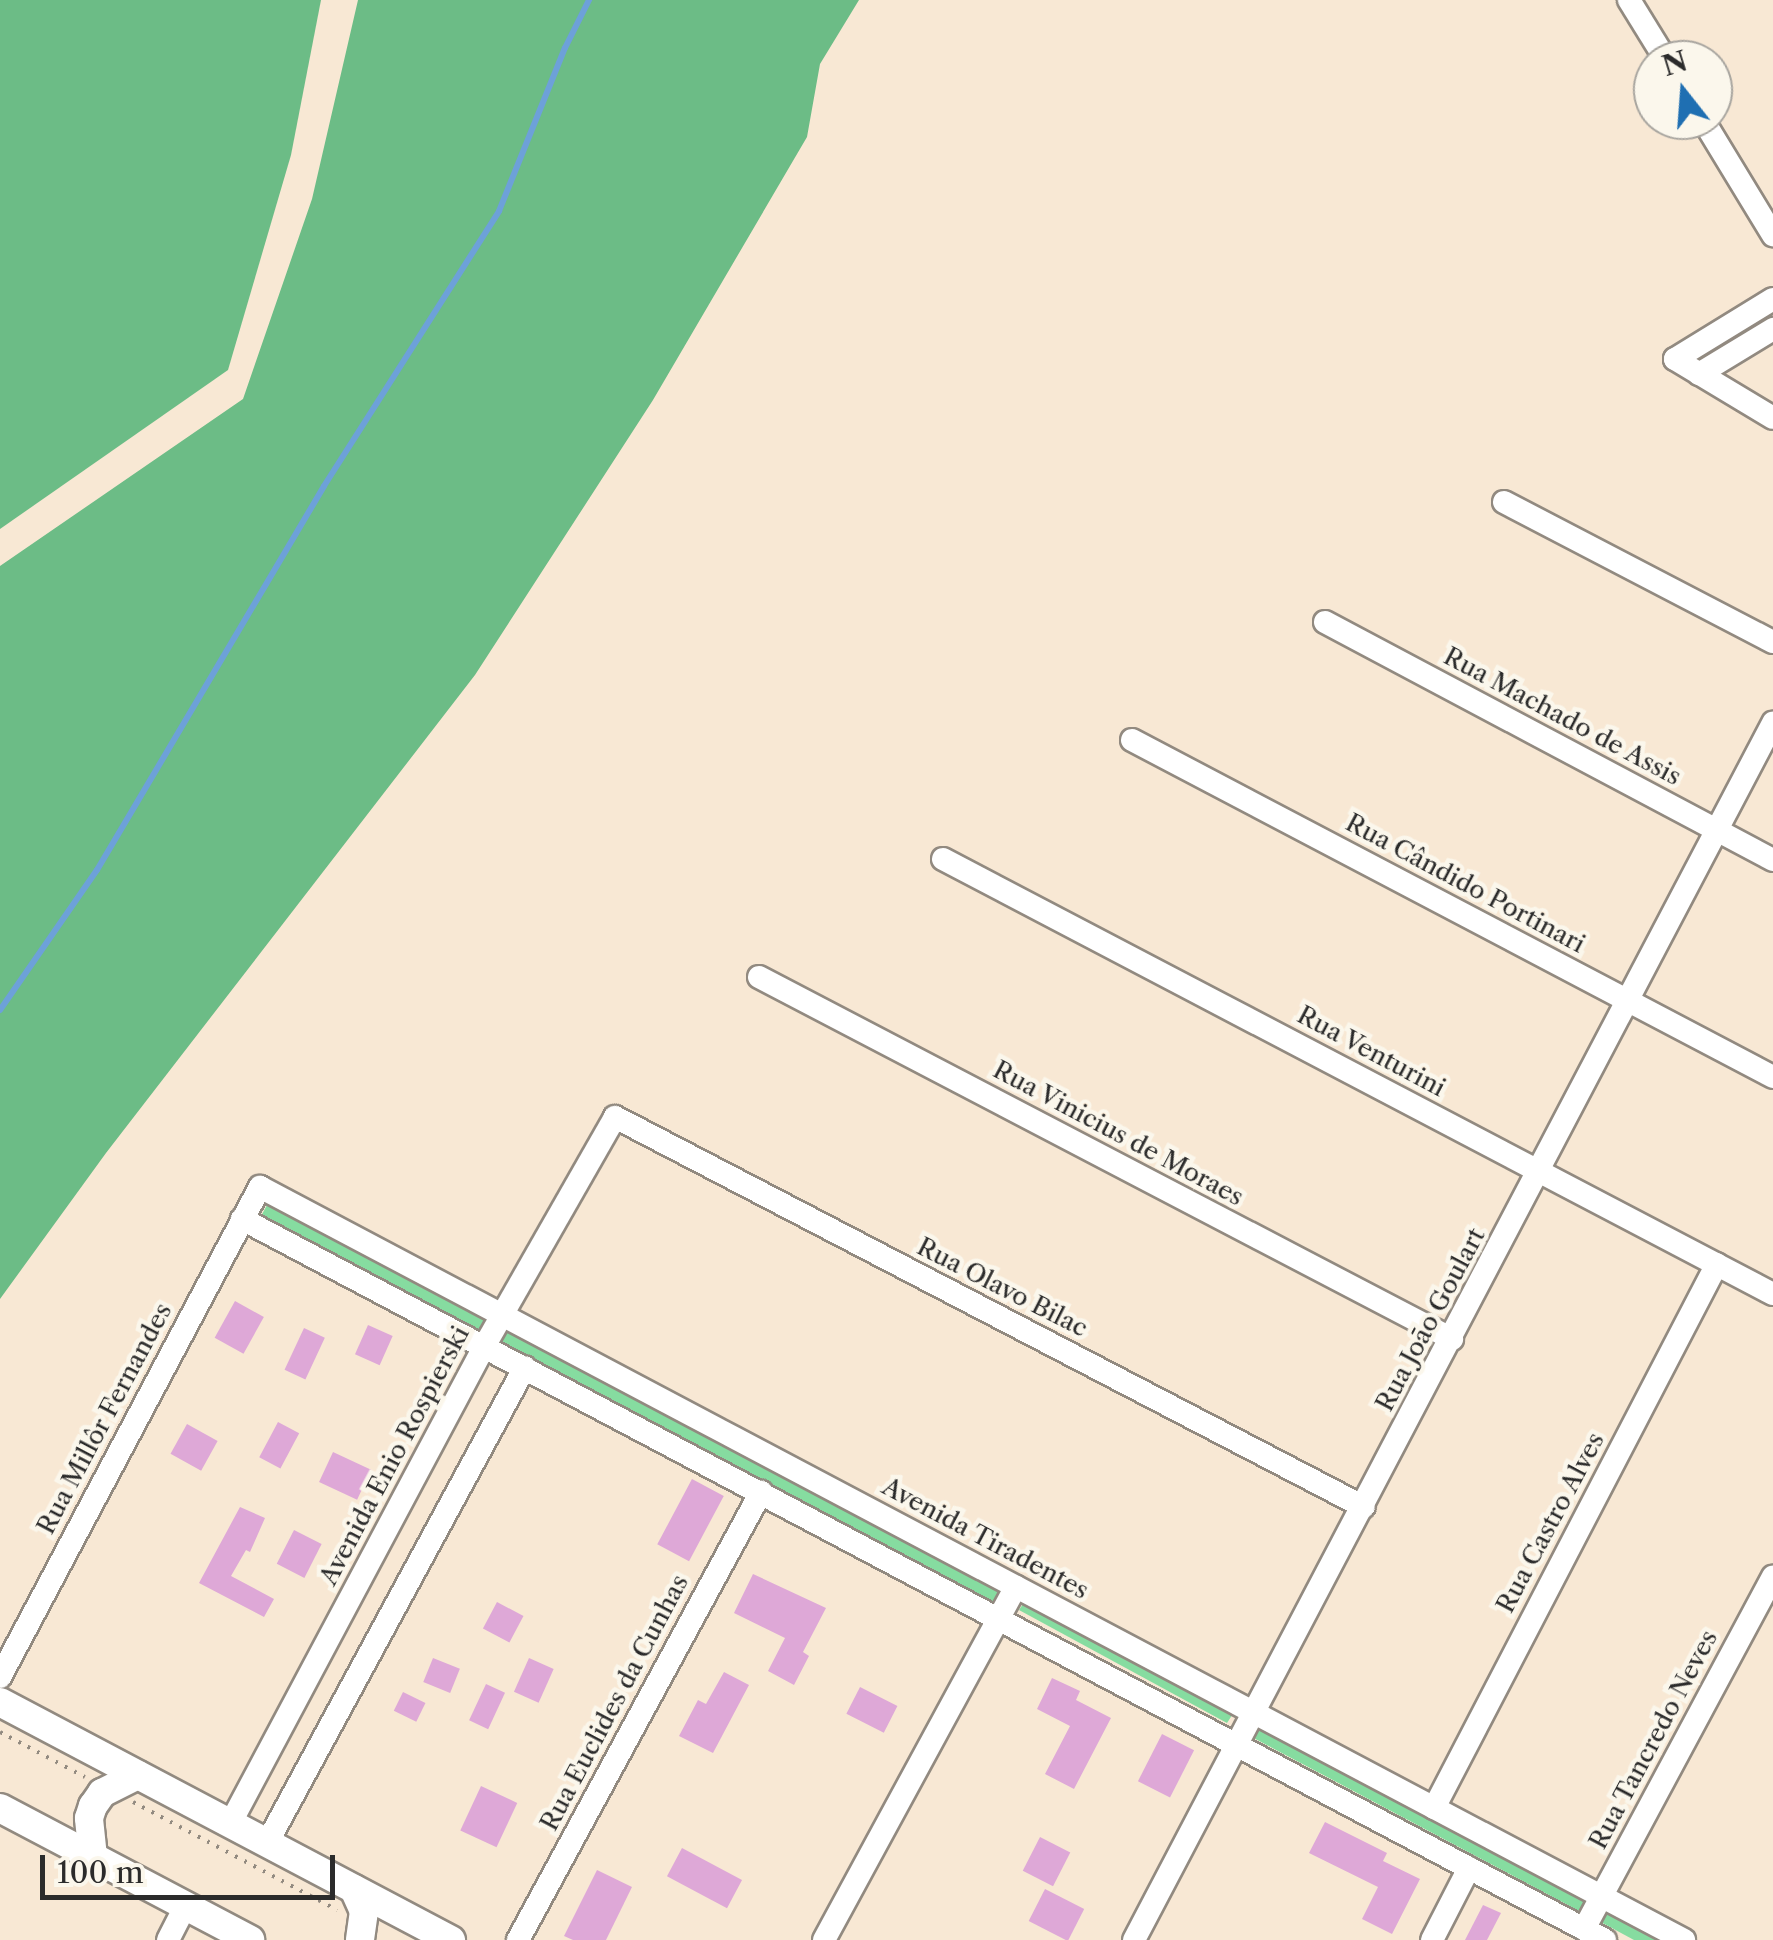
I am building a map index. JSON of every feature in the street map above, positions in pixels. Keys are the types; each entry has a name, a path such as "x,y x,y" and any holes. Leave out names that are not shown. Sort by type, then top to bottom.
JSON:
{"main road":[{"path":"0,1702 451,1940"},
{"path":"93,1857 90,1818 108,1789 138,1775"},
{"path":"0,1808 185,1906 218,1933 250,1940"},
{"path":"354,1889 363,1932"}],"street":[{"path":"1629,0 1654,40"},
{"path":"1715,140 1773,235"},
{"path":"1773,299 1674,359 1773,418"},
{"path":"1699,374 1773,329"},
{"path":"1504,502 1773,642"},
{"name":"Rua Machado de Assis","path":"1324,622 1773,860"},
{"name":"Rua João Goulart","path":"1134,1940 1773,723"},
{"name":"Rua Cândido Portinari","path":"1132,740 1773,1077"},
{"name":"Rua Venturini","path":"943,858 1773,1294"},
{"name":"Rua Vinicius de Moraes","path":"759,977 1452,1339"},
{"name":"Avenida Enio Rospierski","path":"230,1824 484,1345 615,1118"},
{"name":"Rua Olavo Bilac","path":"615,1118 1364,1508"},
{"name":"Avenida Tiradentes","path":"260,1187 1684,1940"},
{"name":"Rua Millôr Fernandes","path":"0,1677 260,1187"},
{"path":"242,1219 1605,1940"},
{"name":"Rua Castro Alves","path":"1434,1808 1717,1264"},
{"path":"267,1843 526,1367"},
{"name":"Rua Euclides da Cunhas","path":"518,1940 761,1492"},
{"name":"Rua Tancredo Neves","path":"1584,1928 1773,1577"},
{"path":"824,1940 1016,1587"},
{"path":"1432,1940 1469,1868"},
{"path":"168,1940 185,1906"}],"path":[{"path":"0,1732 363,1932"}],"green space":[{"path":"0,0 321,0 291,155 228,370 0,529"},
{"path":"358,0 859,0 820,64 807,137 653,400 475,675 106,1153 0,1299 0,566 243,399 312,199"},
{"path":"267,1205 489,1323 482,1336 260,1218"},
{"path":"506,1327 1003,1591 996,1605 498,1341"},
{"path":"1027,1598 1236,1709 1227,1723 1019,1610"},
{"path":"1262,1722 1591,1897 1583,1913 1254,1738"},
{"path":"1606,1903 1676,1940 1634,1940 1597,1920"}],"building":[{"path":"235,1301 264,1317 244,1354 215,1338"},
{"path":"368,1325 393,1336 380,1365 355,1354"},
{"path":"304,1328 325,1338 305,1379 285,1370"},
{"path":"278,1422 299,1433 280,1469 259,1457"},
{"path":"187,1424 218,1441 201,1471 171,1454"},
{"path":"333,1452 371,1470 357,1500 319,1482"},
{"path":"692,1479 724,1496 689,1561 657,1544"},
{"path":"240,1507 265,1518 250,1552 246,1550 231,1576 274,1599 264,1617 199,1583"},
{"path":"294,1530 322,1544 304,1578 277,1564"},
{"path":"753,1574 826,1608 803,1652 809,1656 794,1685 768,1671 785,1638 734,1613"},
{"path":"497,1602 523,1616 509,1643 483,1628"},
{"path":"433,1658 460,1669 450,1693 423,1682"},
{"path":"529,1658 554,1669 539,1703 514,1692"},
{"path":"724,1672 749,1685 713,1753 679,1736 698,1700 706,1704"},
{"path":"1052,1678 1080,1691 1076,1700 1111,1718 1074,1789 1045,1774 1070,1726 1037,1709"},
{"path":"486,1684 505,1693 488,1729 469,1720"},
{"path":"860,1687 897,1706 884,1733 846,1714"},
{"path":"403,1692 425,1703 416,1722 394,1711"},
{"path":"1162,1734 1194,1750 1170,1798 1138,1781"},
{"path":"481,1786 517,1803 497,1847 460,1830"},
{"path":"1325,1822 1387,1853 1383,1861 1420,1879 1392,1934 1362,1919 1378,1887 1309,1853"},
{"path":"1040,1837 1070,1852 1053,1886 1023,1871"},
{"path":"682,1848 742,1880 727,1908 667,1876"},
{"path":"597,1870 632,1887 606,1940 573,1940 564,1936"},
{"path":"1045,1889 1084,1909 1068,1940 1029,1921"},
{"path":"1483,1905 1501,1913 1487,1940 1465,1940"}],"waterway":[{"path":"0,1010 97,870 324,486 499,211 565,48 589,0"}]}
